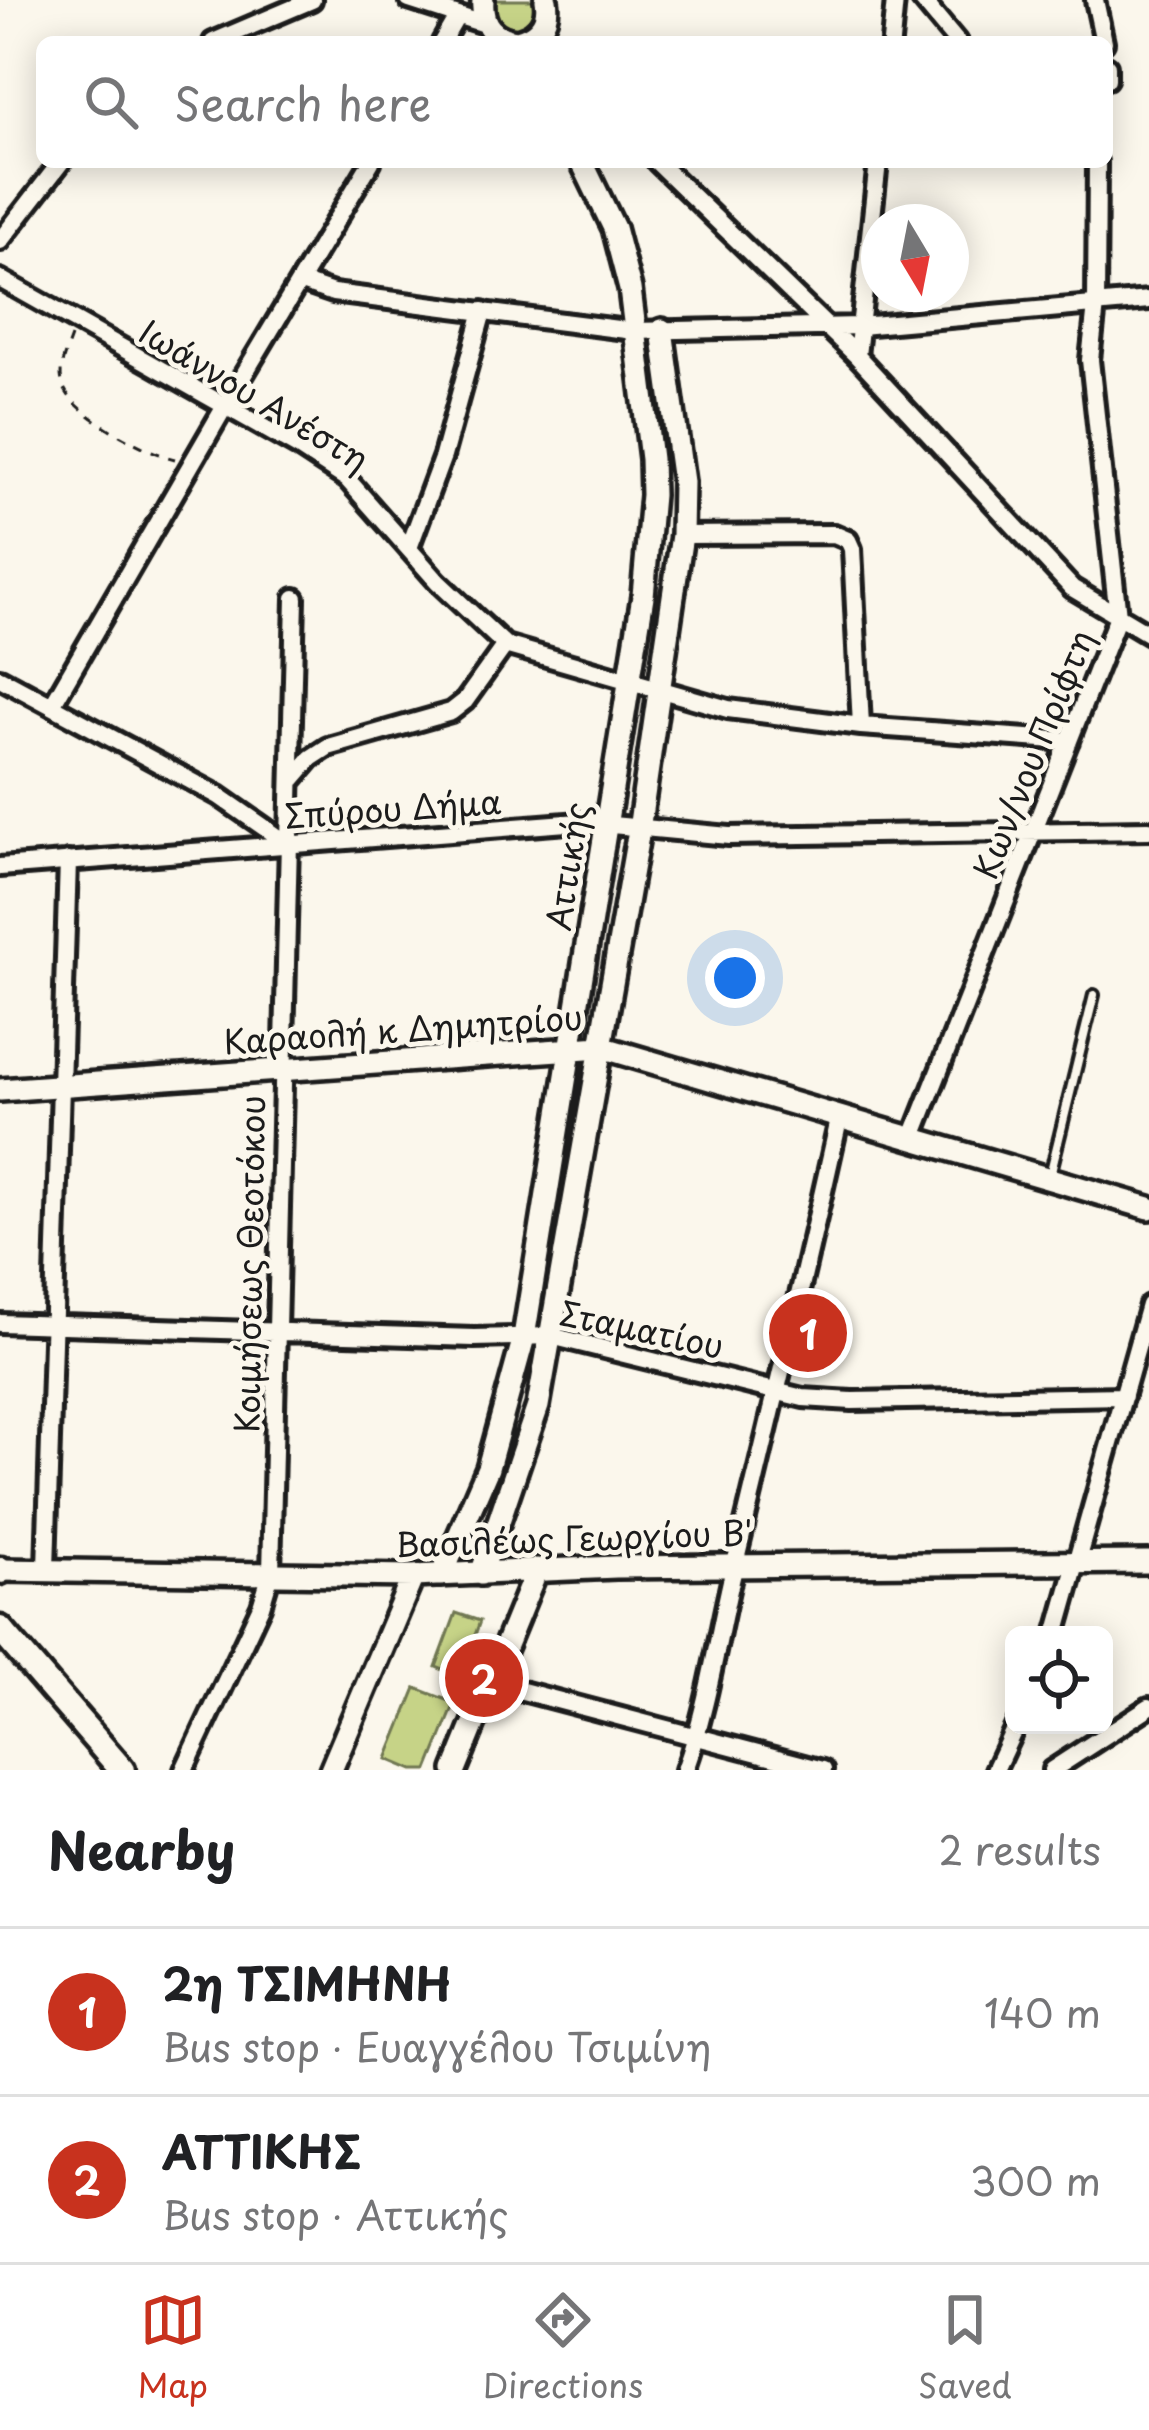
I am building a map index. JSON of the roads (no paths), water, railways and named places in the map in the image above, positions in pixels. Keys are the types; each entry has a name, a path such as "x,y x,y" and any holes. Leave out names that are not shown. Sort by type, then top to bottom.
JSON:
{"main road":[{"path":"0,1629 10,1656 122,1770"}],"street":[{"path":"225,36 312,0"},
{"path":"409,0 487,25 501,36"},
{"path":"483,0 487,25"},
{"path":"545,35 546,0"},
{"path":"892,36 896,0"},
{"path":"922,0 952,36"},
{"path":"1095,0 1103,36"},
{"path":"446,36 456,18"},
{"path":"0,241 56,168"},
{"path":"52,705 368,168"},
{"name":"Αττικής","path":"442,1575 488,1468 524,1337 643,596 652,458 630,289 614,228 585,168"},
{"path":"663,168 857,356 1072,588 1149,634"},
{"path":"857,356 877,168"},
{"name":"Κων/νου Πρίφτη","path":"913,1137 1118,616 1090,360 1096,305 1097,168"},
{"name":"Ιωάννου Ανέστη","path":"0,279 347,479 438,582 505,645 728,709 861,726 1069,741"},
{"path":"301,282 333,293 634,331 860,326 1149,301"},
{"path":"410,548 443,455 483,311"},
{"name":"Αττικής","path":"482,1574 538,1406 639,830 682,535 683,482 662,330"},
{"path":"682,535 834,534 848,540 861,726"},
{"name":"Κοιμήσεως Θεοτόκου","path":"184,1770 261,1606 271,1573 295,598"},
{"path":"292,779 328,748 451,712 465,701 505,645"},
{"path":"0,678 219,796 289,844"},
{"name":"Σπύρου Δήμα","path":"0,867 580,822 729,836 1149,830"},
{"path":"46,1568 68,861"},
{"name":"Καραολή κ Δημητρίου","path":"0,1090 601,1047 1149,1208"},
{"path":"685,1770 697,1738 840,1115"},
{"path":"1059,1626 1149,1305"},
{"name":"Σταματίου","path":"0,1323 551,1336 803,1398 1124,1396"},
{"name":"Βασιλέως Γεωργίου Β'","path":"0,1570 413,1576 735,1565 1149,1562"},
{"path":"455,1770 537,1569"},
{"path":"332,1770 413,1576"},
{"path":"492,1683 823,1770"},
{"path":"1052,1770 1149,1707"},
{"path":"994,1770 1012,1734"}],"lane":[{"path":"1049,1177 1094,995"}],"place":[{"name":"2η ΤΣΙΜΗΝΗ","path":"808,1333"},
{"name":"ΑΤΤΙΚΗΣ","path":"484,1678"}]}
